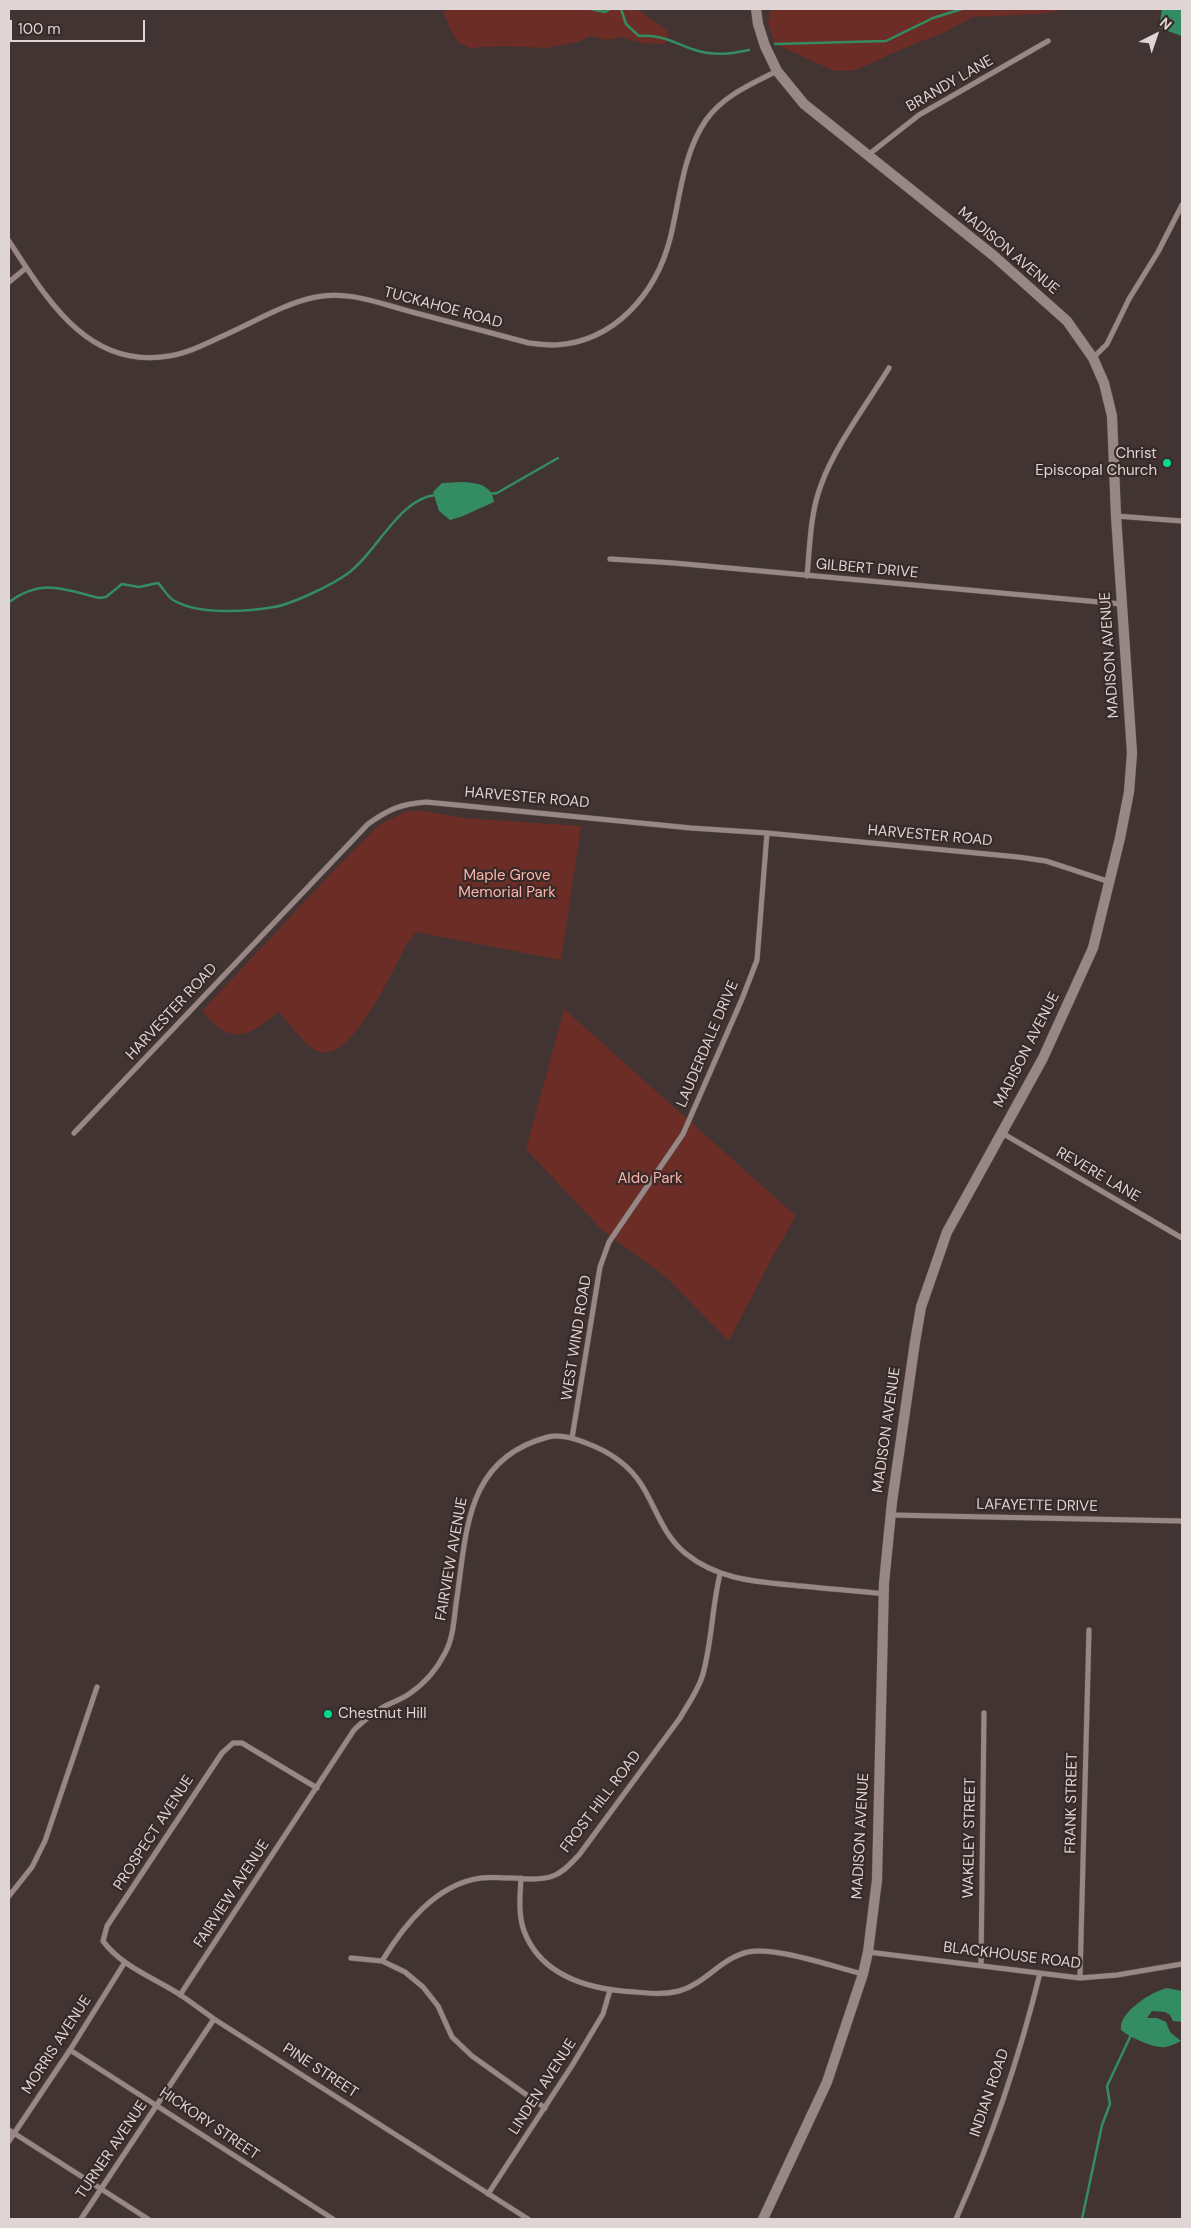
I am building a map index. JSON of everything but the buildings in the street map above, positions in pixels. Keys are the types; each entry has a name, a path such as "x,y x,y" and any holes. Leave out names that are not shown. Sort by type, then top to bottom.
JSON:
{"street":[{"name":"MADISON AVENUE","path":"756,9 758,24 765,46 777,71 804,104 994,256 1067,321 1093,358 1104,383 1112,416 1116,516 1132,753 1129,792 1110,882 1093,948 1043,1058 947,1232 921,1308 890,1515 884,1583 876,1880 868,1952 864,1974 827,2082 763,2219"},
{"name":"BRANDY LANE","path":"868,155 919,115 1048,41"},
{"name":"TUCKAHOE ROAD","path":"9,241 26,268 62,317 85,337 105,350 136,357 168,357 192,350 291,305 316,296 348,295 529,343 556,345 574,342 597,334 621,320 638,305 653,281 669,241 680,189 693,145 706,121 719,104 736,92 777,71"},
{"path":"1093,358 1108,344 1129,299 1158,252 1182,205"},
{"path":"9,282 26,268"},
{"path":"808,576 812,520 821,485 836,453 889,368"},
{"path":"1116,516 1182,521"},
{"name":"GILBERT DRIVE","path":"610,559 1122,604"},
{"name":"HARVESTER ROAD","path":"74,1133 368,824 386,811 402,804 426,802 691,828 767,833 1018,856 1046,861 1110,882"},
{"name":"LAUDERDALE DRIVE","path":"609,1242 683,1134 742,999 757,960 767,833"},
{"name":"REVERE LANE","path":"1001,1133 1182,1238"},
{"name":"WEST WIND ROAD","path":"572,1438 600,1267 609,1242"},
{"name":"FAIRVIEW AVENUE","path":"180,1995 354,1730 366,1718 409,1694 436,1668 446,1651 453,1628 467,1532 475,1496 486,1477 498,1462 520,1447 552,1436 572,1438 607,1452 621,1462 641,1484 654,1511 672,1539 683,1551 702,1566 720,1574 746,1581 885,1594"},
{"name":"LAFAYETTE DRIVE","path":"890,1515 1182,1522"},
{"name":"FROST HILL ROAD","path":"382,1961 395,1940 410,1922 436,1897 459,1884 480,1878 552,1877 565,1870 579,1855 680,1718 703,1675 714,1598 720,1574"},
{"name":"FRANK STREET","path":"1080,1978 1089,1630"},
{"path":"9,1896 32,1867 45,1841 97,1687"},
{"name":"WAKELEY STREET","path":"981,1965 984,1713"},
{"name":"PROSPECT AVENUE","path":"103,1941 107,1926 222,1753 233,1743 242,1744 317,1788"},
{"path":"520,1878 520,1909 524,1931 536,1952 549,1966 570,1980 610,1990 658,1994 681,1991 728,1959 748,1952 767,1950 864,1974"},
{"name":"PINE STREET","path":"103,1941 112,1953 125,1962 180,1995 214,2020 528,2219"},
{"name":"BLACKHOUSE ROAD","path":"868,1952 1080,1978 1117,1975 1182,1964"},
{"path":"351,1958 382,1961 405,1972 423,1987 438,2006 452,2038 472,2056 545,2108"},
{"name":"MORRIS AVENUE","path":"9,2141 11,2132 70,2050 125,1962"},
{"name":"INDIAN ROAD","path":"956,2219 974,2180 1029,2016 1040,1972"},
{"name":"LINDEN AVENUE","path":"488,2194 545,2108 603,2014 610,1990"},
{"name":"TURNER AVENUE","path":"81,2219 214,2020"},
{"name":"HICKORY STREET","path":"70,2050 333,2219"},
{"path":"11,2132 148,2219"}],"green space":[{"path":"445,9 636,9 667,30 669,39 664,44 642,43 621,37 607,40 590,36 578,42 546,48 504,46 470,48 459,43 450,29 444,14"},
{"path":"771,9 1070,9 1040,14 973,17 943,33 856,70 834,71 775,44 768,23"},
{"name":"Maple Grove Memorial Park","path":"407,811 424,811 464,818 581,826 561,960 416,932 407,944 382,991 359,1028 346,1042 333,1051 320,1052 315,1050 279,1012 245,1033 230,1033 217,1026 202,1011 379,825"},
{"name":"Aldo Park","path":"564,1009 796,1216 770,1261 729,1341 665,1276 603,1231 526,1149"}],"shaded area":[{"path":"1162,9 1182,9 1182,36 1159,28"},
{"path":"463,482 479,484 487,488 493,496 494,502 450,520 439,511 433,492 442,483"},
{"path":"1167,1988 1182,1991 1182,2022 1173,2021 1170,2015 1165,2012 1152,2011 1147,2018 1157,2018 1166,2022 1170,2032 1181,2041 1166,2047 1155,2046 1136,2039 1121,2030 1125,2016 1138,2003 1153,1993"}],"waterway":[{"path":"591,9 605,12 610,9"},
{"path":"621,9 626,24 639,36 655,36 695,50 715,54 749,50"},
{"path":"775,44 886,41 933,18 962,9"},
{"path":"489,494 497,493 558,458"},
{"path":"9,602 32,590 42,588 63,589 99,598 106,597 122,584 139,587 158,583 173,600 195,608 236,611 263,609 282,605 312,594 347,574 368,554 399,516 423,498 436,495"},
{"path":"1082,2219 1102,2125 1110,2104 1107,2086 1131,2035"}],"place":[{"name":"Christ Episcopal Church","path":"1167,463"},
{"name":"Chestnut Hill","path":"328,1714"}]}
